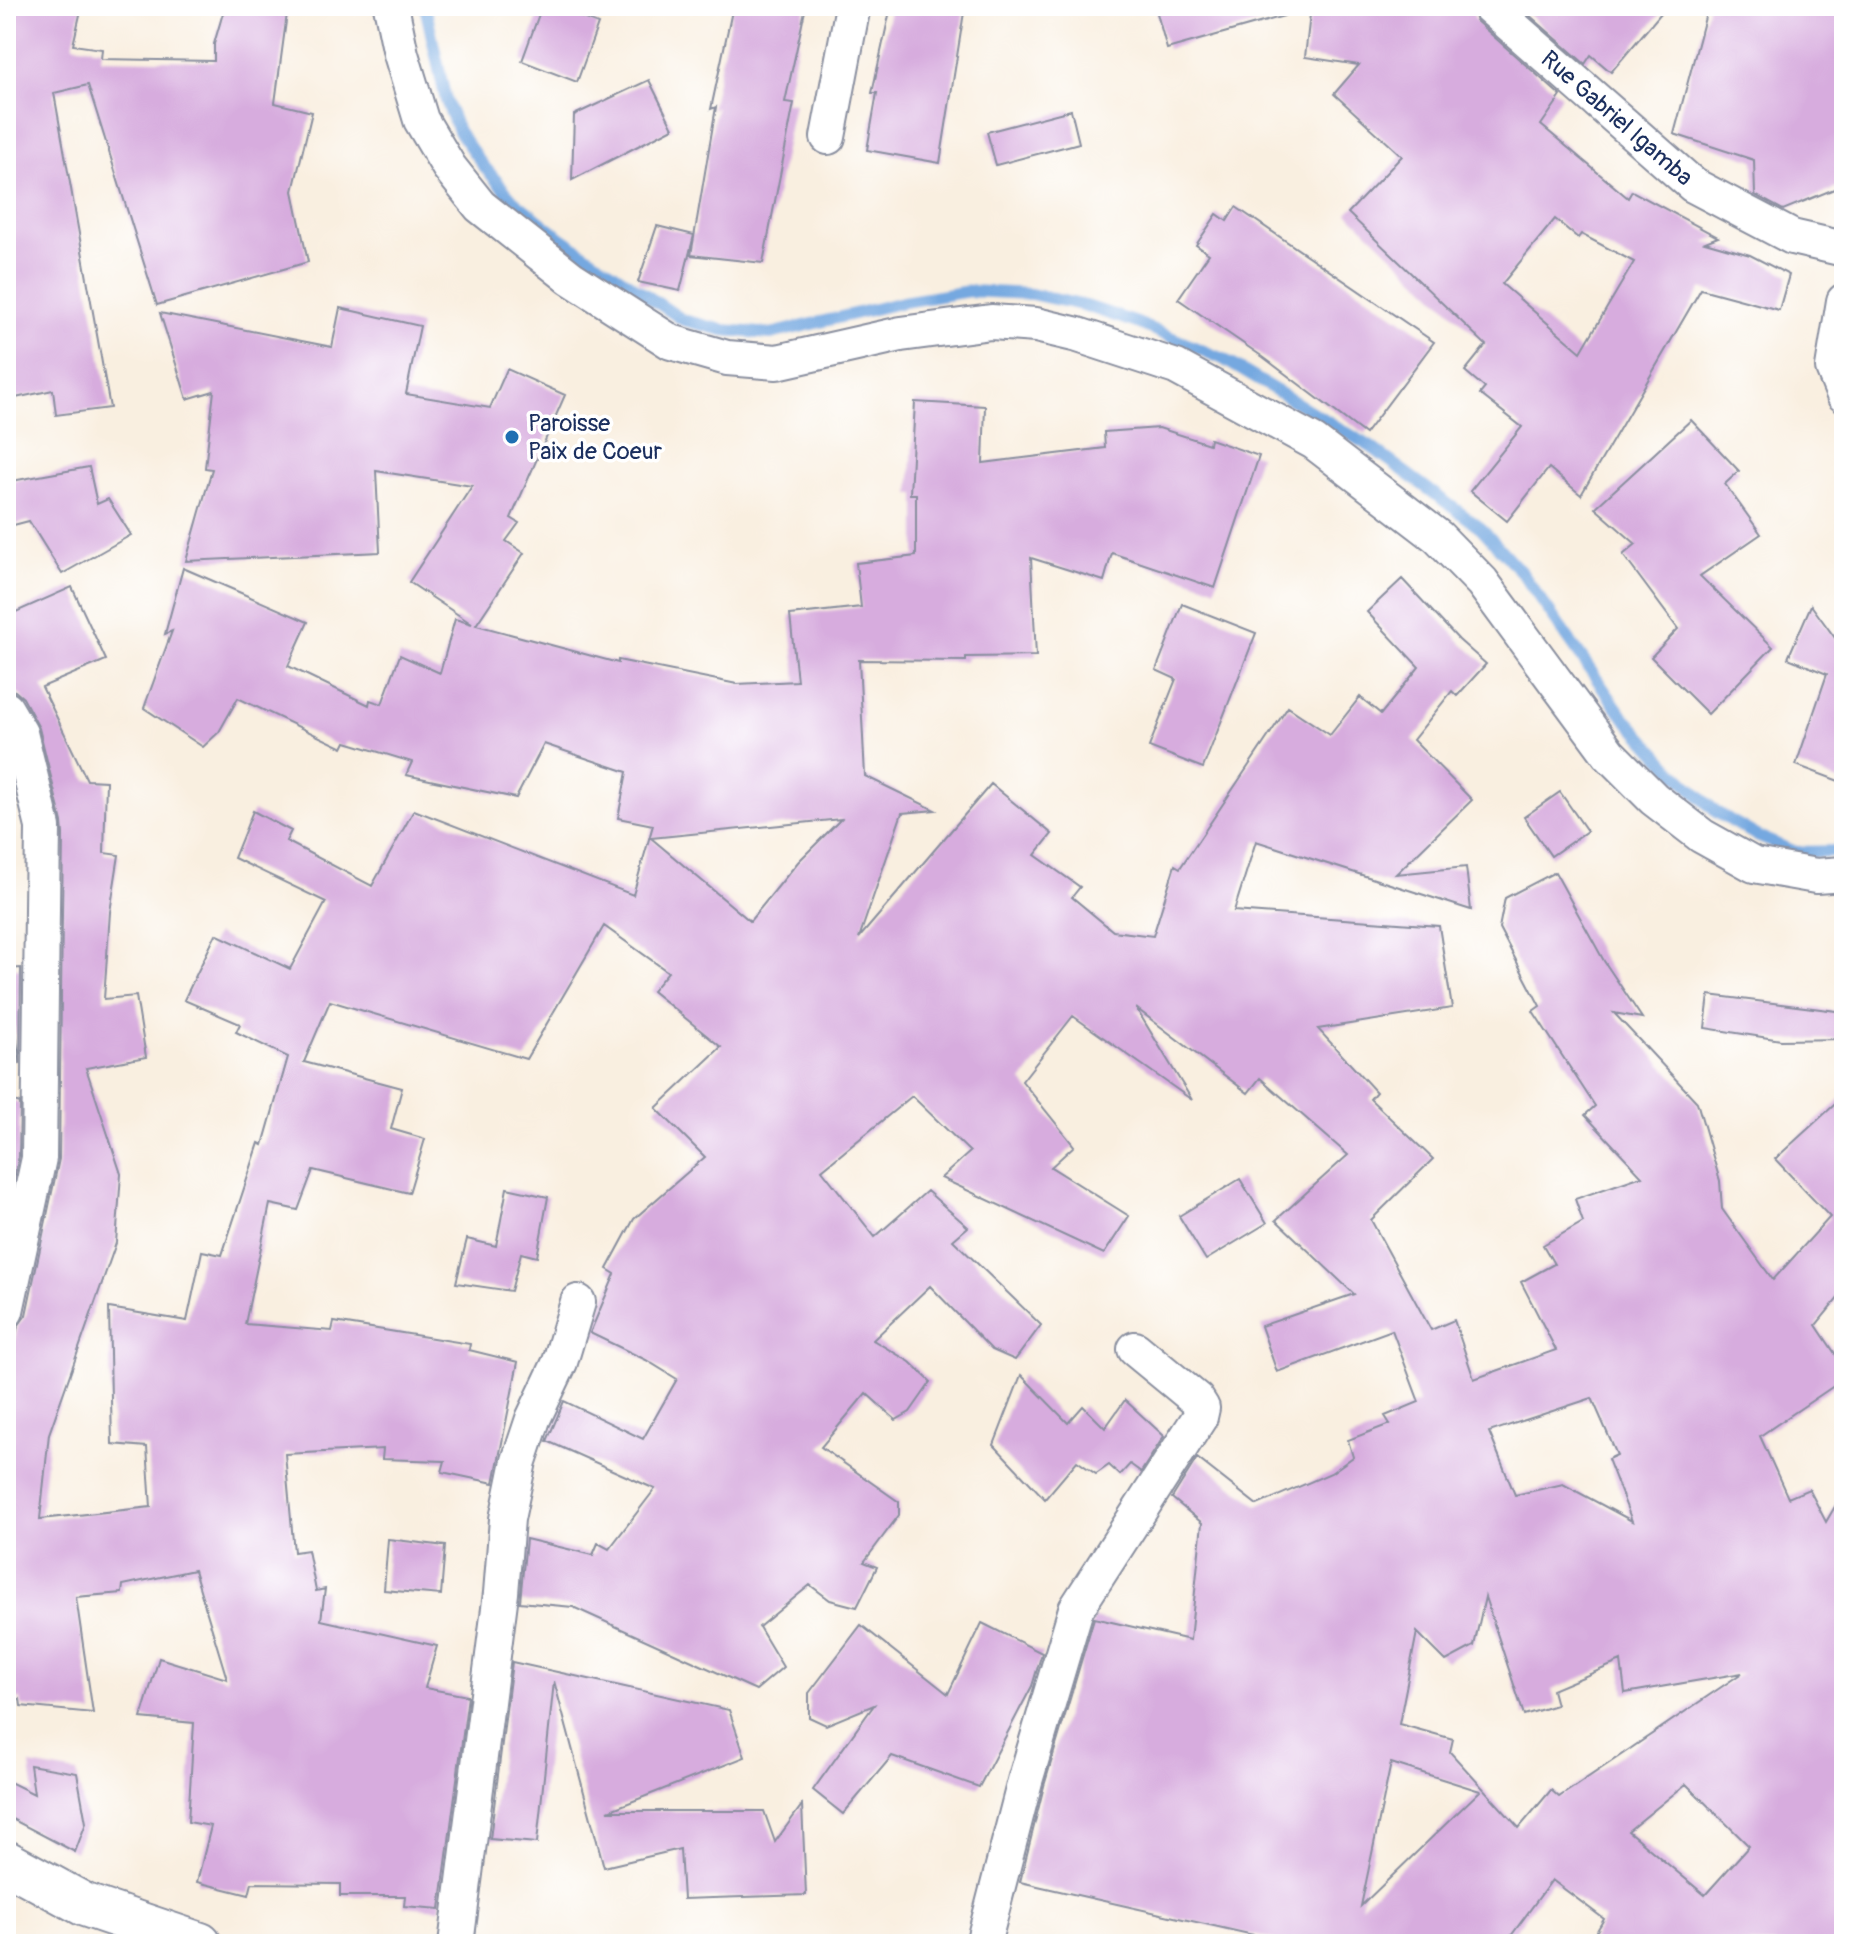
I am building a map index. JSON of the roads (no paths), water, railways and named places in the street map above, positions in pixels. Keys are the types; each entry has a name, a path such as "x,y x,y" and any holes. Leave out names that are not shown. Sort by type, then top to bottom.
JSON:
{"street":[{"path":"391,6 401,54 421,120 449,167 480,206 571,278 671,342 727,358 777,362 901,334 991,322 1036,325 1078,335 1176,367 1314,442 1438,537 1482,582 1609,754 1654,799 1690,826 1754,865 1816,876 1844,874"},
{"path":"828,137 853,6"},
{"name":"Rue Gabriel Igamba","path":"1489,6 1693,185 1792,237 1844,249"},
{"path":"1844,301 1833,368 1844,395"},
{"path":"6,709 20,733 43,827 39,1158 6,1311"},
{"path":"456,1944 501,1593 507,1519 519,1461 533,1419 560,1362 578,1302"},
{"path":"983,1944 1025,1781 1076,1609 1200,1417 1202,1408 1197,1400 1135,1349"},
{"path":"6,1862 85,1905 200,1944"}],"waterway":[{"path":"425,6 446,101 458,131 482,164 513,200 557,235 683,320 723,330 771,334 903,302 969,291 1031,294 1086,306 1137,323 1223,359 1371,447 1481,528 1522,573 1620,712 1672,770 1716,812 1759,837 1796,852 1844,851"}],"place":[{"name":"Paroisse Paix de Coeur","path":"512,437"}]}
